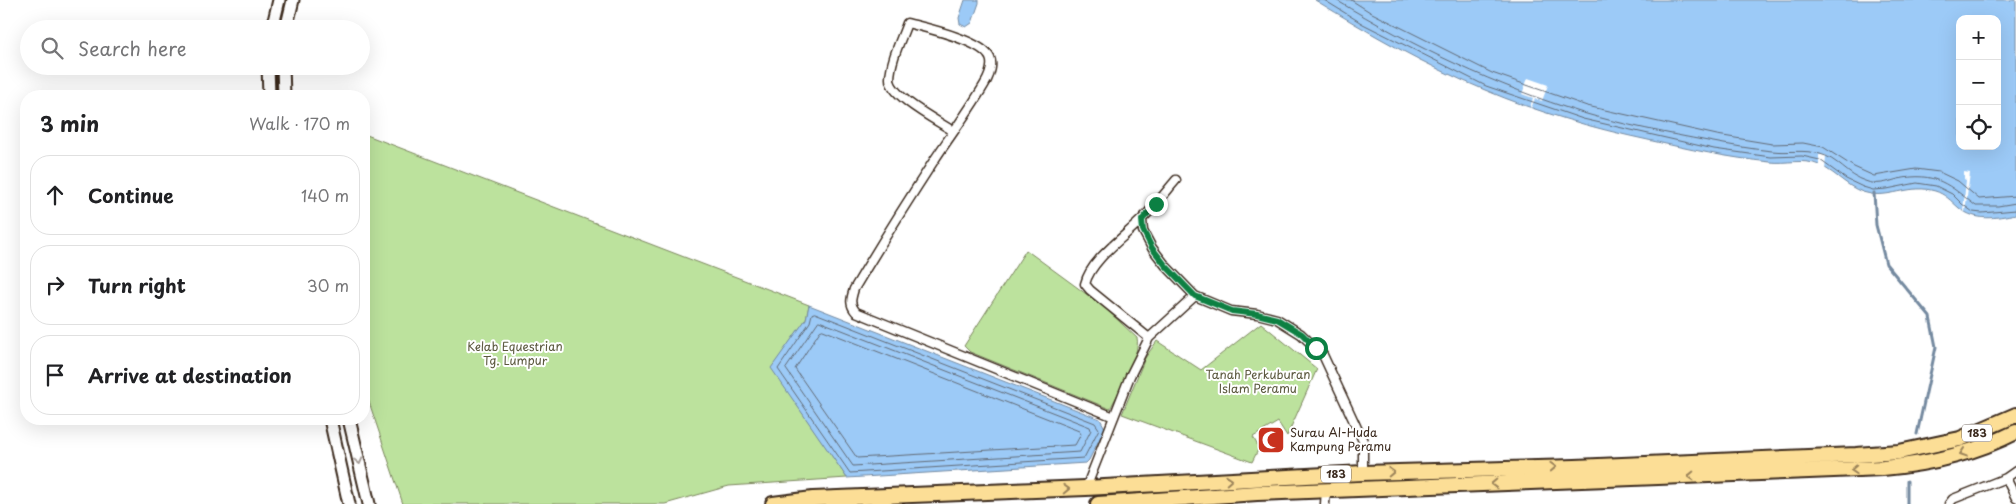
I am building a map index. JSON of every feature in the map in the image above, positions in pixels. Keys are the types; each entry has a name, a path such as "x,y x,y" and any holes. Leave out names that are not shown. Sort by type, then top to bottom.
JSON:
{"highway":[{"name":"183","path":"773,504 813,499 1086,488 1362,473 1574,467 1899,452 1960,439 2016,415"},
{"name":"183","path":"1098,504 1257,493 1326,497 1902,467 1942,460 1988,445 2016,432"},
{"path":"912,504 918,504 934,494"}],"main road":[{"path":"274,20 279,0"},
{"path":"288,20 293,0"},
{"path":"268,75 269,90"},
{"path":"283,75 284,90"},
{"path":"331,425 349,504"},
{"path":"350,425 369,504"}],"street":[{"path":"953,131 902,98 892,88 890,79 893,60 907,22 970,42 983,49 990,58 991,67 987,79 854,289 850,300 852,307 856,312 1114,417"},
{"path":"1149,338 1085,284 1087,276 1094,267 1116,243 1142,220 1176,180"},
{"path":"1142,220 1143,230 1152,248 1166,266 1195,296 1232,311 1277,319 1302,334 1323,355 1359,429 1364,449 1362,473"},
{"path":"1086,488 1130,376 1149,338 1195,296"},
{"path":"1950,503 2006,478 2016,471"},
{"path":"2006,478 2016,498"}],"green space":[{"name":"Kelab Equestrian Tg. Lumpur","path":"370,136 809,305 806,319 772,368 847,478 729,486 665,504 403,504 370,405"},
{"path":"1026,250 1104,307 1137,338 1136,354 1110,409 970,352 964,346"},
{"name":"Tanah Perkuburan Islam Peramu","path":"1261,323 1317,369 1287,436 1278,422 1253,437 1259,448 1252,462 1122,414 1145,358 1157,341 1201,370"}],"water":[{"path":"965,0 979,0 972,23 966,27 960,24 959,18"},
{"path":"1315,0 2016,0 2016,214 1993,218 1979,217 1959,208 1945,196 1935,191 1918,189 1887,194 1871,194 1850,186 1826,168 1813,163 1770,162 1724,156 1586,125 1505,98 1463,81 1398,48"},
{"path":"809,305 1100,419 1105,428 1086,463 847,478 771,368 806,319"}],"pier":[{"path":"1528,78 1548,85 1542,101 1535,99 1531,108 1533,98 1522,94"},
{"path":"1819,155 1826,155 1825,172 1819,168"},
{"path":"1964,172 1970,173 1965,212 1963,211 1966,180 1964,179"}],"waterway":[{"path":"1874,193 1876,225 1886,264 1930,317 1936,347 1917,434"},
{"path":"1907,481 1907,504"}],"place":[{"name":"Surau Al-Huda Kampung Peramu","path":"1271,440"}],"route":[{"path":"1156,204 1142,220 1146,239 1166,266 1195,296 1232,311 1277,319 1302,334 1316,348"}]}
